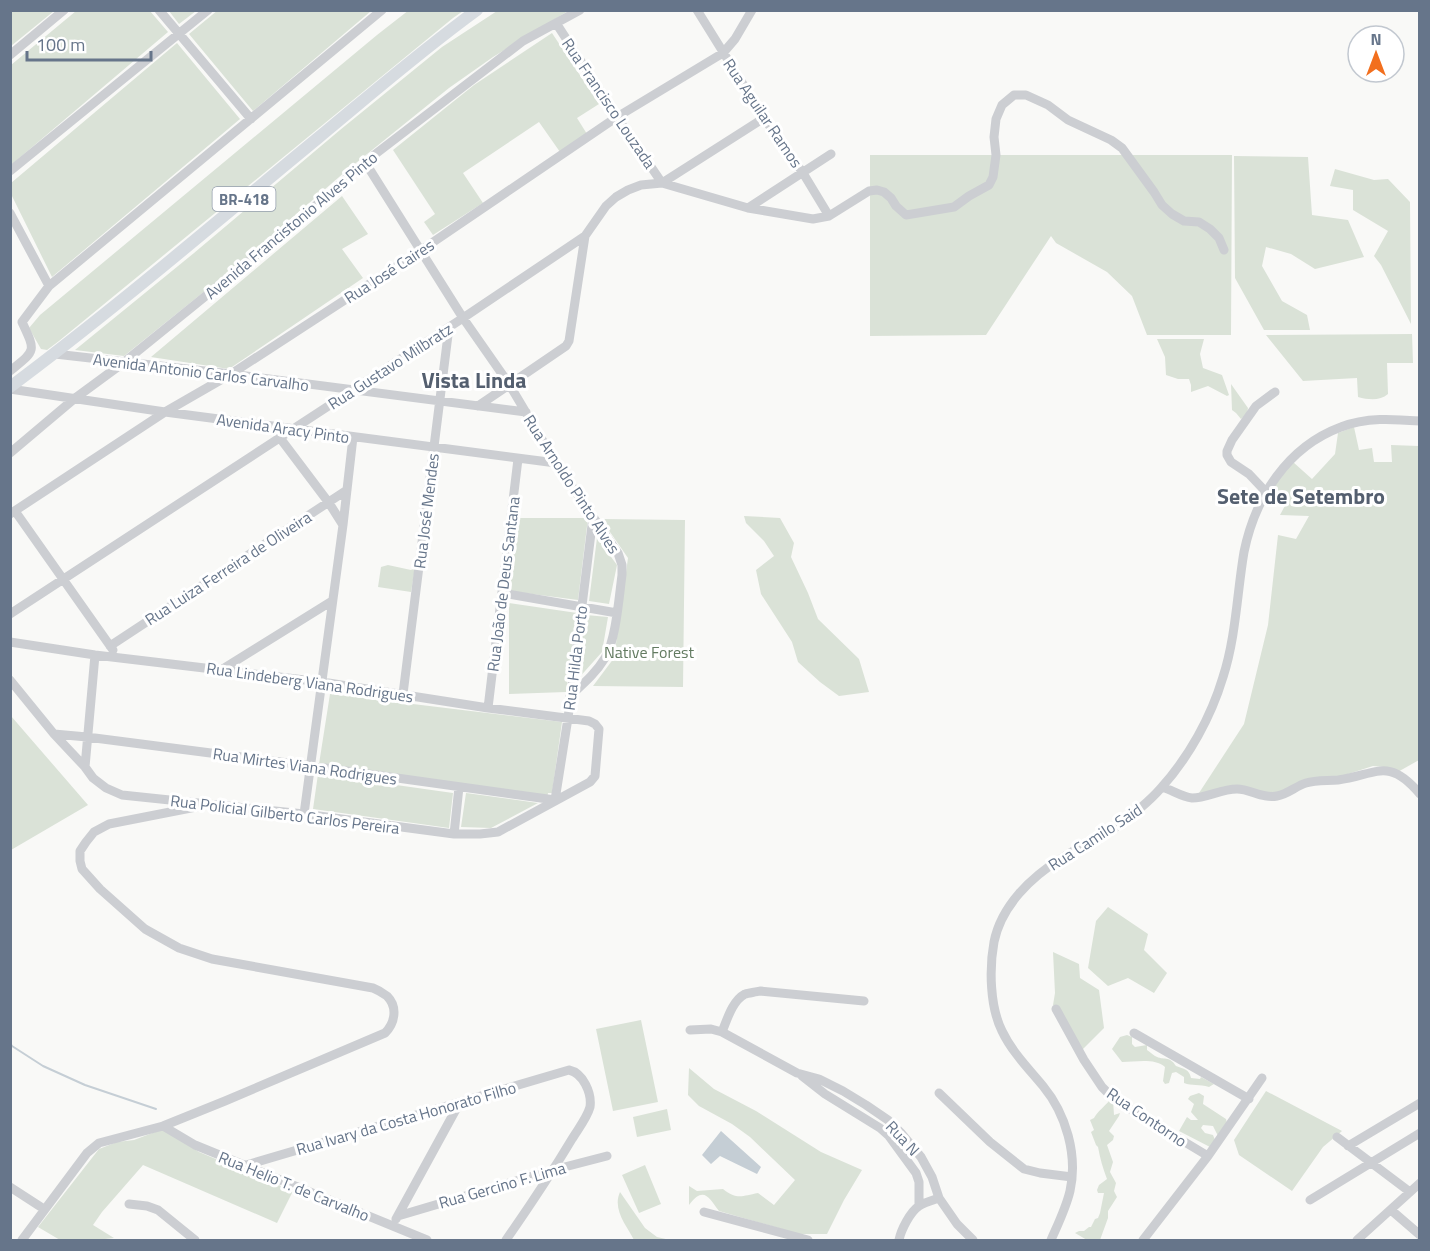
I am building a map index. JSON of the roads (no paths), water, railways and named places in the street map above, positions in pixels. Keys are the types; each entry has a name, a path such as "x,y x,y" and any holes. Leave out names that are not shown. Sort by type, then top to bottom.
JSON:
{"main road":[{"name":"BR-418","path":"10,388 212,226 436,40 477,10"}],"street":[{"path":"10,55 64,10"},
{"path":"159,10 251,119"},
{"path":"10,171 207,10"},
{"path":"10,371 31,352 32,344 22,322 49,286 382,10"},
{"name":"Avenida Francistonio Alves Pinto","path":"10,453 74,399 123,363 297,222 365,162 523,40 580,10"},
{"name":"Rua Aguilar Ramos","path":"697,10 829,216"},
{"name":"Rua José Caires","path":"13,512 165,412 231,374 420,251 617,117 723,53 735,39 752,10"},
{"name":"Rua Francisco Louzada","path":"556,23 662,183"},
{"path":"662,183 748,208 813,219 829,216 869,191 877,190 884,192 902,213 909,216 954,207 989,184 993,177 996,155 994,137 996,119 1002,105 1014,95 1026,95 1048,105 1068,120 1111,140 1122,148 1162,205 1184,221 1199,222 1210,229 1219,238 1224,250"},
{"name":"Rua Gustavo Milbratz","path":"10,614 353,391 585,236 606,206 616,197 641,185 662,183 764,117"},
{"path":"748,208 831,154"},
{"name":"Rua Arnoldo Pinto Alves","path":"365,162 463,318 509,384 556,463 618,554 622,565 622,575 617,613"},
{"path":"10,213 49,286"},
{"path":"478,406 566,346 569,341 585,236"},
{"name":"Rua José Mendes","path":"403,694 449,327"},
{"name":"Avenida Antonio Carlos Carvalho","path":"55,354 526,412"},
{"name":"Avenida Aracy Pinto","path":"10,388 165,412 556,463"},
{"path":"1266,492 1249,474 1231,462 1227,451 1256,406 1275,392"},
{"name":"Rua Camilo Said","path":"1051,1240 1071,1190 1070,1144 1055,1103 1011,1047 997,1019 991,973 996,934 1008,908 1036,877 1063,857 1129,818 1162,787 1193,745 1223,677 1233,630 1245,550 1254,514 1284,466 1304,447 1342,426 1375,419 1419,420"},
{"path":"304,814 353,437"},
{"path":"280,438 343,525"},
{"name":"Rua João de Deus Santana","path":"488,708 518,459"},
{"name":"Rua Luiza Ferreira de Oliveira","path":"110,646 346,490"},
{"path":"13,512 117,657"},
{"name":"Rua Hilda Porto","path":"555,800 568,718 593,517"},
{"path":"502,593 617,613 606,657 591,676 570,696"},
{"path":"221,670 332,601"},
{"name":"Rua Lindeberg Viana Rodrigues","path":"10,642 95,655 321,682 589,721 599,729 595,776"},
{"path":"85,767 95,655"},
{"name":"Rua Policial Gilberto Carlos Pereira","path":"10,680 93,778 106,788 122,795 304,814 454,834 480,834 498,832 555,800 584,787 595,776"},
{"name":"Rua Mirtes Viana Rodrigues","path":"54,734 87,736 555,800"},
{"path":"1162,787 1185,797 1194,798 1236,789 1272,797 1290,792 1304,783 1337,780 1384,769 1410,782 1419,794"},
{"path":"454,834 459,787"},
{"path":"22,1240 87,1153 99,1143 163,1126 385,1033 391,1027 394,1010 388,997 373,988 212,959 179,948 145,929 100,889 82,869 81,851 86,842 94,832 109,824 209,804"},
{"path":"722,1032 737,1001 746,994 760,991 864,1001"},
{"name":"Rua Contorno","path":"1056,1009 1084,1060 1111,1096 1208,1156"},
{"name":"Rua N","path":"690,1030 711,1029 722,1032 798,1073 825,1094 871,1122 889,1136 916,1173 919,1206"},
{"path":"1134,1033 1249,1099"},
{"name":"Rua Ivary da Costa Honorato Filho","path":"243,1166 569,1070 580,1076 590,1098 590,1106 553,1170"},
{"name":"Rua N","path":"798,1073 819,1079 843,1091 888,1120 921,1157 932,1177 939,1198 957,1224 973,1240"},
{"path":"1143,1240 1208,1156 1262,1078"},
{"path":"939,1093 990,1142 1024,1169 1072,1177"},
{"path":"392,1226 460,1102"},
{"path":"1348,1146 1419,1103"},
{"path":"871,1122 877,1113"},
{"name":"Rua Helio T. de Carvalho","path":"163,1126 195,1145 243,1166 427,1240"},
{"path":"1310,1200 1419,1132"},
{"path":"1337,1137 1371,1162 1416,1188 1356,1240"},
{"name":"Rua Gercino F. Lima","path":"398,1216 607,1156"},
{"path":"506,1240 553,1170"},
{"path":"918,1182 932,1177"},
{"path":"10,1187 44,1209"},
{"path":"899,1240 906,1222 919,1206 939,1198"},
{"path":"129,1204 158,1210 195,1240"},
{"path":"1391,1210 1419,1235"},
{"path":"704,1212 808,1240"}],"waterway":[{"path":"10,1043 43,1066 85,1085 156,1109"}],"district":[{"name":"Vista Linda","path":"474,380"},
{"name":"Sete de Setembro","path":"1301,496"}],"park label":[{"name":"Native Forest","path":"649,652"}]}
